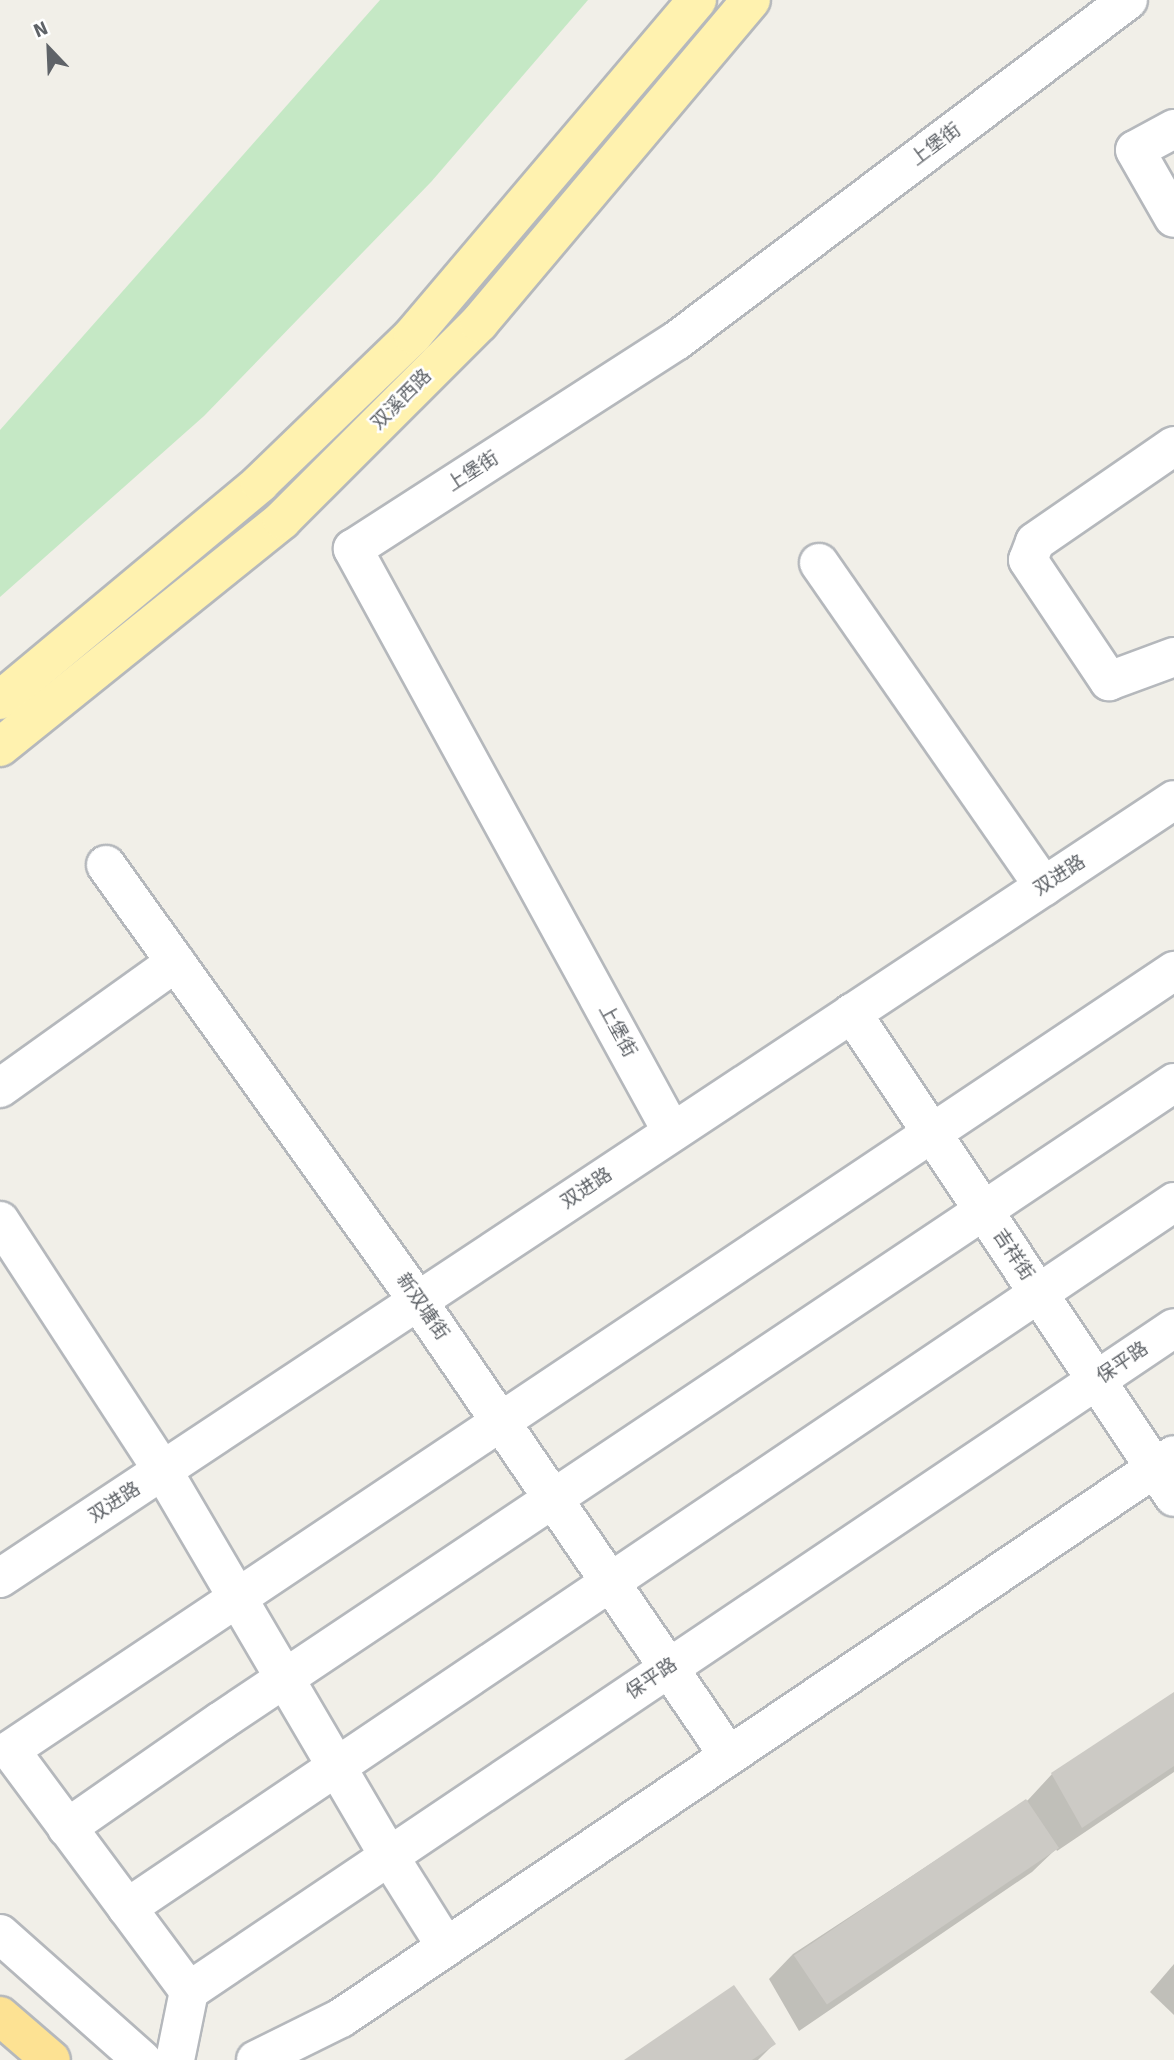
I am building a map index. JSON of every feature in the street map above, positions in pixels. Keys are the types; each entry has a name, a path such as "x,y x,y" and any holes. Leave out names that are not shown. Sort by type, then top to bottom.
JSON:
{"highway":[{"path":"0,2016 51,2060"}],"main road":[{"name":"双溪西路","path":"0,699 260,483 413,335 697,0"},
{"name":"双溪西路","path":"0,747 292,510 479,323 751,0"}],"street":[{"name":"上堡街","path":"673,1132 353,549 676,341 1128,0"},
{"path":"1174,129 1135,150 1174,218"},
{"path":"1174,446 1035,542 1028,560 1109,681 1174,657"},
{"path":"819,563 1044,887"},
{"name":"双进路","path":"0,1578 1174,800"},
{"name":"新双塘街","path":"106,866 418,1301 729,1756"},
{"path":"0,1088 176,962"},
{"path":"175,2060 188,1991 10,1750 1174,971"},
{"name":"吉祥街","path":"852,1013 1096,1381 1168,1473"},
{"path":"67,1828 284,1679 1174,1083"},
{"path":"127,1908 1174,1202"},
{"path":"0,1221 163,1471 389,1856 446,1947"},
{"name":"保平路","path":"188,1991 1174,1328"},
{"path":"256,2060 341,2018 729,1756 1168,1473"},
{"path":"0,1934 142,2060"}],"green space":[{"path":"380,0 588,0 431,182 204,416 0,597 0,430"}],"building":[{"path":"1174,1692 1174,1766 1082,1828 1051,1773"},
{"path":"1026,1799 1059,1848 827,2004 794,1956"},
{"path":"734,1985 776,2044 752,2060 624,2060"}]}
